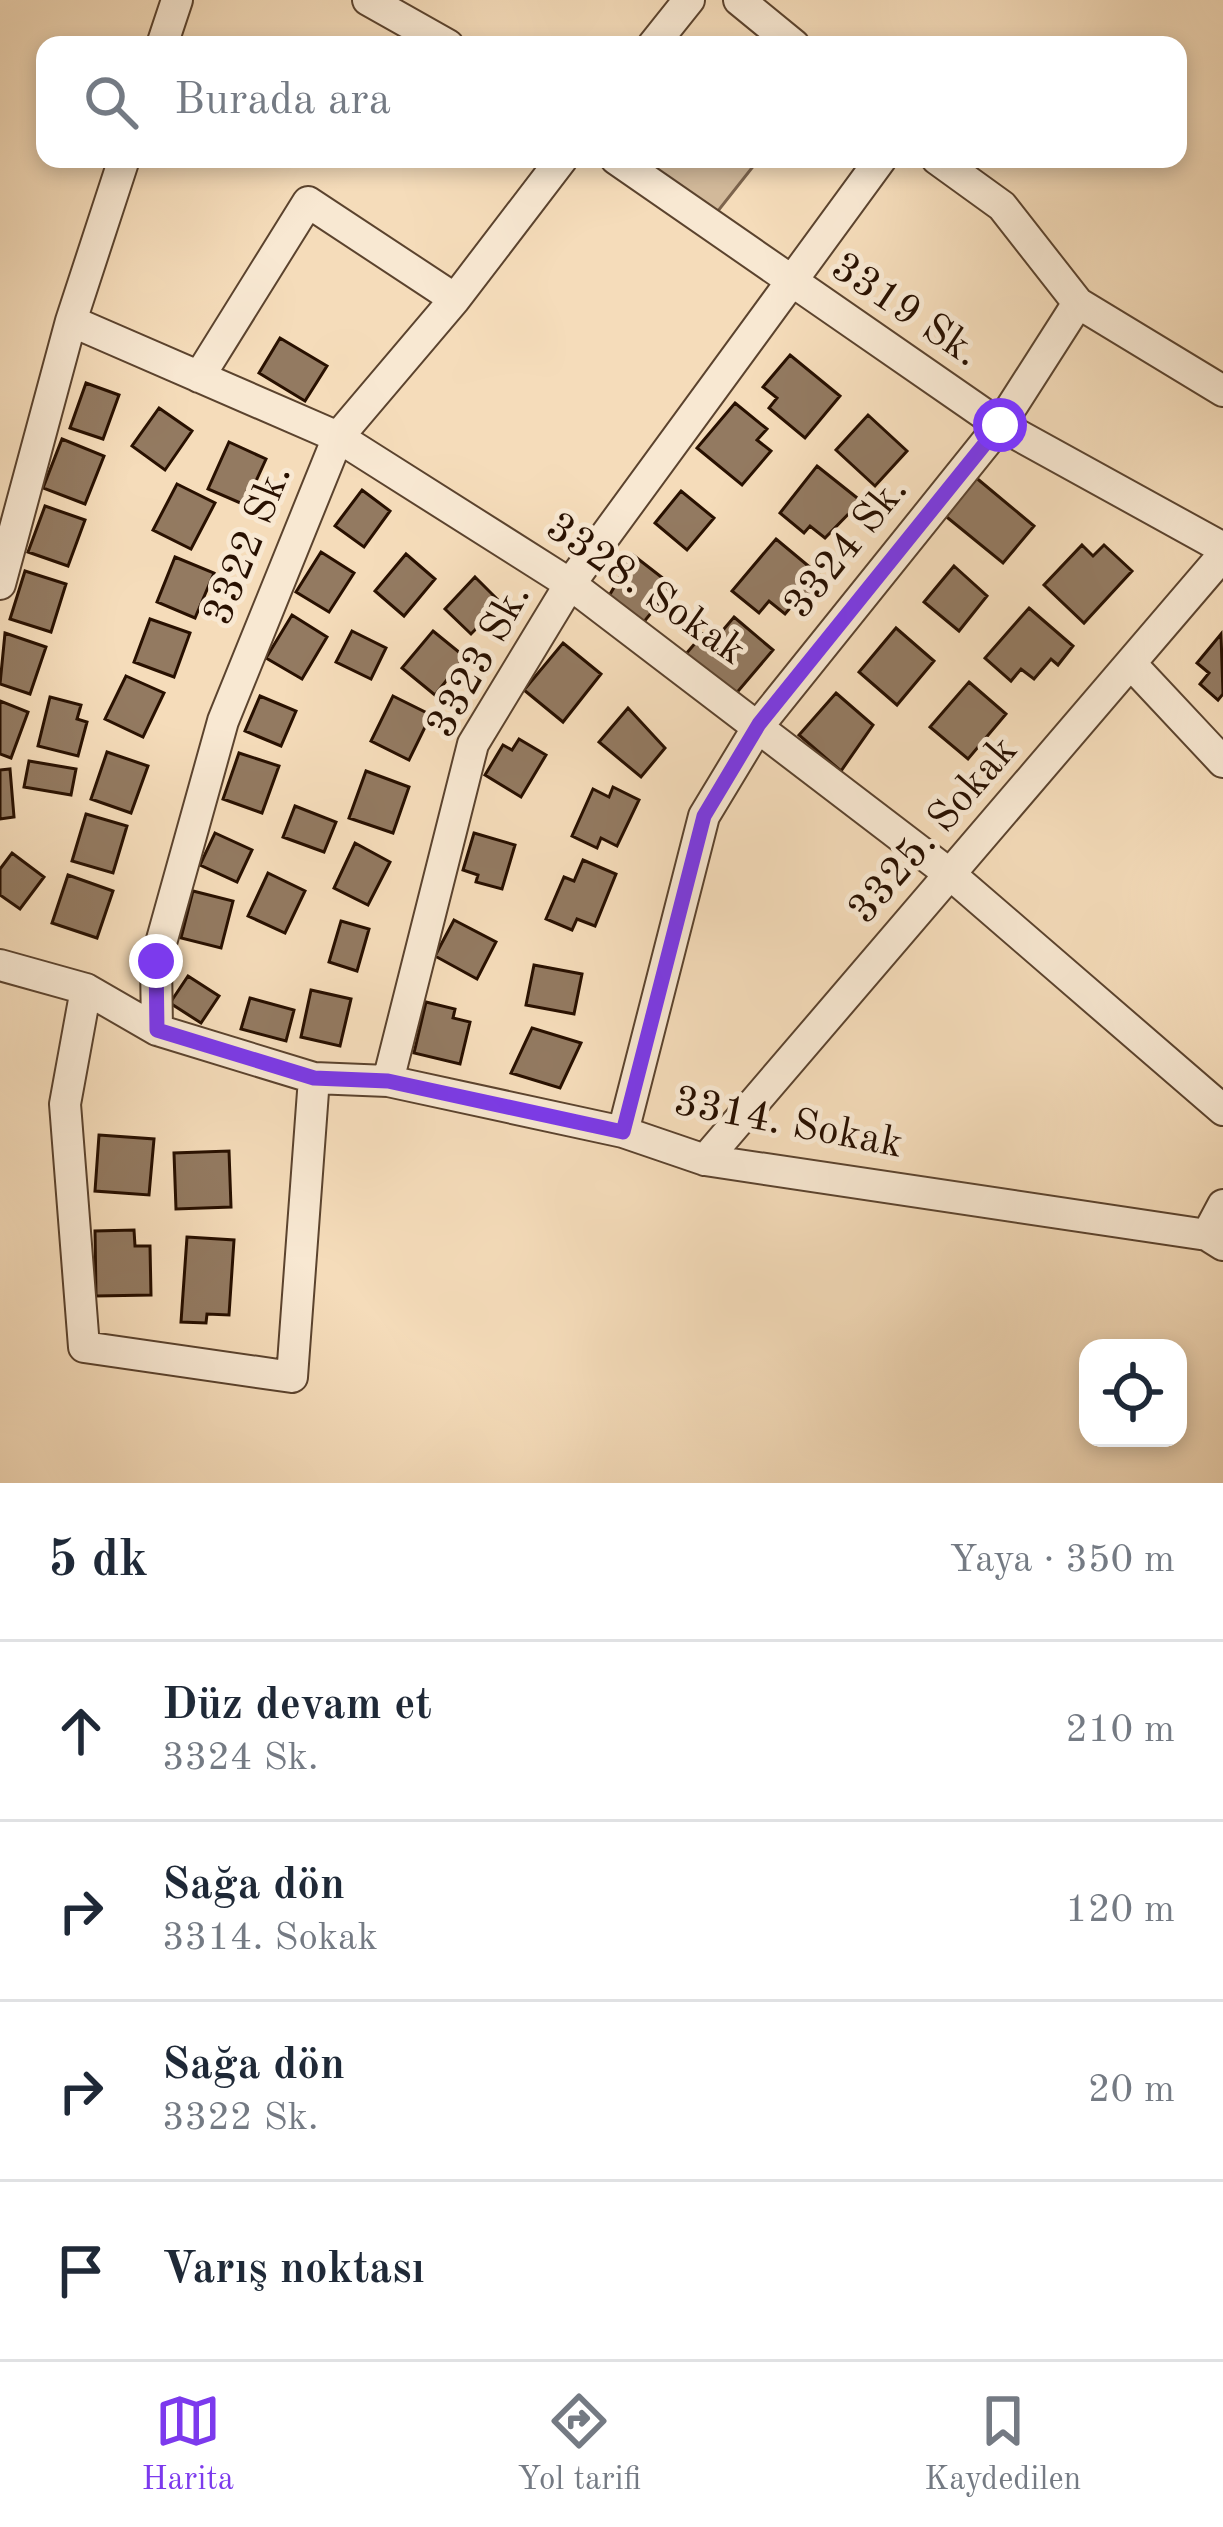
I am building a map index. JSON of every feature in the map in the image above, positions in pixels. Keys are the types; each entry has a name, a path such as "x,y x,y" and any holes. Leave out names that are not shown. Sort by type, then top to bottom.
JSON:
{"street":[{"path":"165,36 177,0"},
{"path":"368,0 432,36"},
{"path":"659,36 689,0"},
{"path":"740,0 783,36"},
{"path":"0,584 71,321 121,168"},
{"name":"3322 Sk.","path":"157,1030 156,961 223,722 338,436 455,299 555,168"},
{"name":"3319 Sk.","path":"628,168 792,286 1000,425 1223,552"},
{"name":"3323 Sk.","path":"388,1081 473,744 571,584 875,168"},
{"path":"949,168 1002,206 1078,303 1223,391"},
{"path":"199,377 308,202 455,299"},
{"name":"3324 Sk.","path":"623,1132 704,816 759,724 1000,425 1078,303"},
{"name":"3328. Sokak","path":"71,321 338,436 571,584 951,875 1223,1110"},
{"name":"3325. Sokak","path":"705,1160 1133,666 1223,552"},
{"path":"1133,666 1223,762"},
{"name":"3314. Sokak","path":"3,956 86,989 157,1030 314,1078 388,1081 623,1132 705,1160 1215,1240"},
{"path":"86,989 65,1104 85,1348 292,1377 314,1078"},
{"path":"1215,1240 1223,1205"}],"shaded area":[{"path":"653,168 752,168 714,216"}],"building":[{"path":"280,338 327,366 305,401 259,373"},
{"path":"790,355 840,396 805,438 769,408 777,398 763,387"},
{"path":"86,383 119,395 103,439 70,428"},
{"path":"735,403 767,429 757,440 771,451 742,485 697,448"},
{"path":"159,408 192,431 165,470 132,446"},
{"path":"868,415 907,451 875,486 836,450"},
{"path":"62,439 104,456 85,504 43,488"},
{"path":"229,442 266,459 245,505 208,489"},
{"path":"817,466 861,501 825,538 810,526 804,533 780,513"},
{"path":"974,476 1034,526 1003,563 943,514"},
{"path":"177,484 215,503 191,549 153,530"},
{"path":"362,490 390,511 364,547 335,526"},
{"path":"681,491 714,518 687,550 655,523"},
{"path":"45,506 85,520 68,566 28,552"},
{"path":"776,539 824,579 801,605 796,601 785,614 769,601 759,613 732,591"},
{"path":"1082,545 1093,556 1104,545 1132,571 1084,623 1044,585"},
{"path":"321,552 354,573 329,612 296,592"},
{"path":"406,554 435,579 404,616 375,591"},
{"path":"633,555 673,586 643,623 609,596"},
{"path":"175,557 214,573 195,618 157,602"},
{"path":"954,566 987,596 959,631 924,602"},
{"path":"25,571 66,584 51,632 10,619"},
{"path":"475,577 501,603 471,634 445,609"},
{"path":"1029,608 1073,646 1058,665 1051,659 1034,679 1021,669 1011,681 985,658"},
{"path":"292,615 327,637 302,679 266,658"},
{"path":"734,617 773,650 734,696 685,655 703,634 713,642"},
{"path":"150,619 190,633 174,677 134,662"},
{"path":"896,628 934,661 897,705 859,672"},
{"path":"352,631 386,648 371,679 336,662"},
{"path":"433,631 465,657 435,695 402,668"},
{"path":"5,633 46,647 30,694 0,684"},
{"path":"1221,634 1223,694 1218,700 1200,684 1209,673 1197,663"},
{"path":"563,643 601,674 563,722 524,690"},
{"path":"126,676 164,693 143,737 105,719"},
{"path":"969,682 1006,714 968,759 930,727"},
{"path":"836,693 873,725 841,771 799,735"},
{"path":"260,696 296,711 281,746 245,731"},
{"path":"393,696 431,715 409,760 371,741"},
{"path":"50,697 81,705 77,719 87,722 78,756 38,746"},
{"path":"0,701 28,712 11,758 0,754"},
{"path":"628,708 665,748 641,777 599,742"},
{"path":"519,739 546,755 521,797 485,775 503,745 512,750"},
{"path":"107,752 148,766 131,813 91,799"},
{"path":"239,753 279,766 262,813 223,799"},
{"path":"29,761 76,769 71,795 24,787"},
{"path":"10,769 14,817 0,819 0,770"},
{"path":"366,771 409,787 393,833 349,818"},
{"path":"613,787 639,800 617,846 601,838 597,848 572,836 593,789 609,797"},
{"path":"295,806 336,822 324,852 283,837"},
{"path":"86,814 127,826 113,873 72,861"},
{"path":"215,833 252,850 237,882 200,865"},
{"path":"474,833 515,845 502,889 476,882 478,875 463,870"},
{"path":"355,843 390,862 368,905 334,888"},
{"path":"12,853 44,877 20,909 0,895 0,869"},
{"path":"583,860 616,874 595,926 577,919 572,930 546,919 564,877 574,881"},
{"path":"268,873 305,891 285,933 248,916"},
{"path":"68,875 113,891 97,938 52,923"},
{"path":"193,891 233,901 221,948 181,938"},
{"path":"454,920 496,942 477,979 435,956"},
{"path":"341,921 369,929 357,971 329,962"},
{"path":"534,965 582,974 574,1014 526,1005"},
{"path":"188,976 219,996 201,1023 170,1003"},
{"path":"311,990 351,999 340,1046 301,1037"},
{"path":"250,998 294,1010 286,1041 241,1029"},
{"path":"426,1002 455,1009 453,1018 470,1022 460,1064 414,1053"},
{"path":"532,1028 581,1043 560,1088 511,1073"},
{"path":"99,1135 154,1139 149,1195 95,1191"},
{"path":"229,1151 231,1207 176,1209 174,1153"},
{"path":"134,1230 135,1246 150,1246 151,1295 96,1296 95,1231"},
{"path":"187,1237 234,1240 229,1315 207,1314 206,1323 181,1322"}],"route":[{"path":"156,961 157,1030 314,1078 388,1081 623,1132 704,816 759,724 1000,425"}]}
